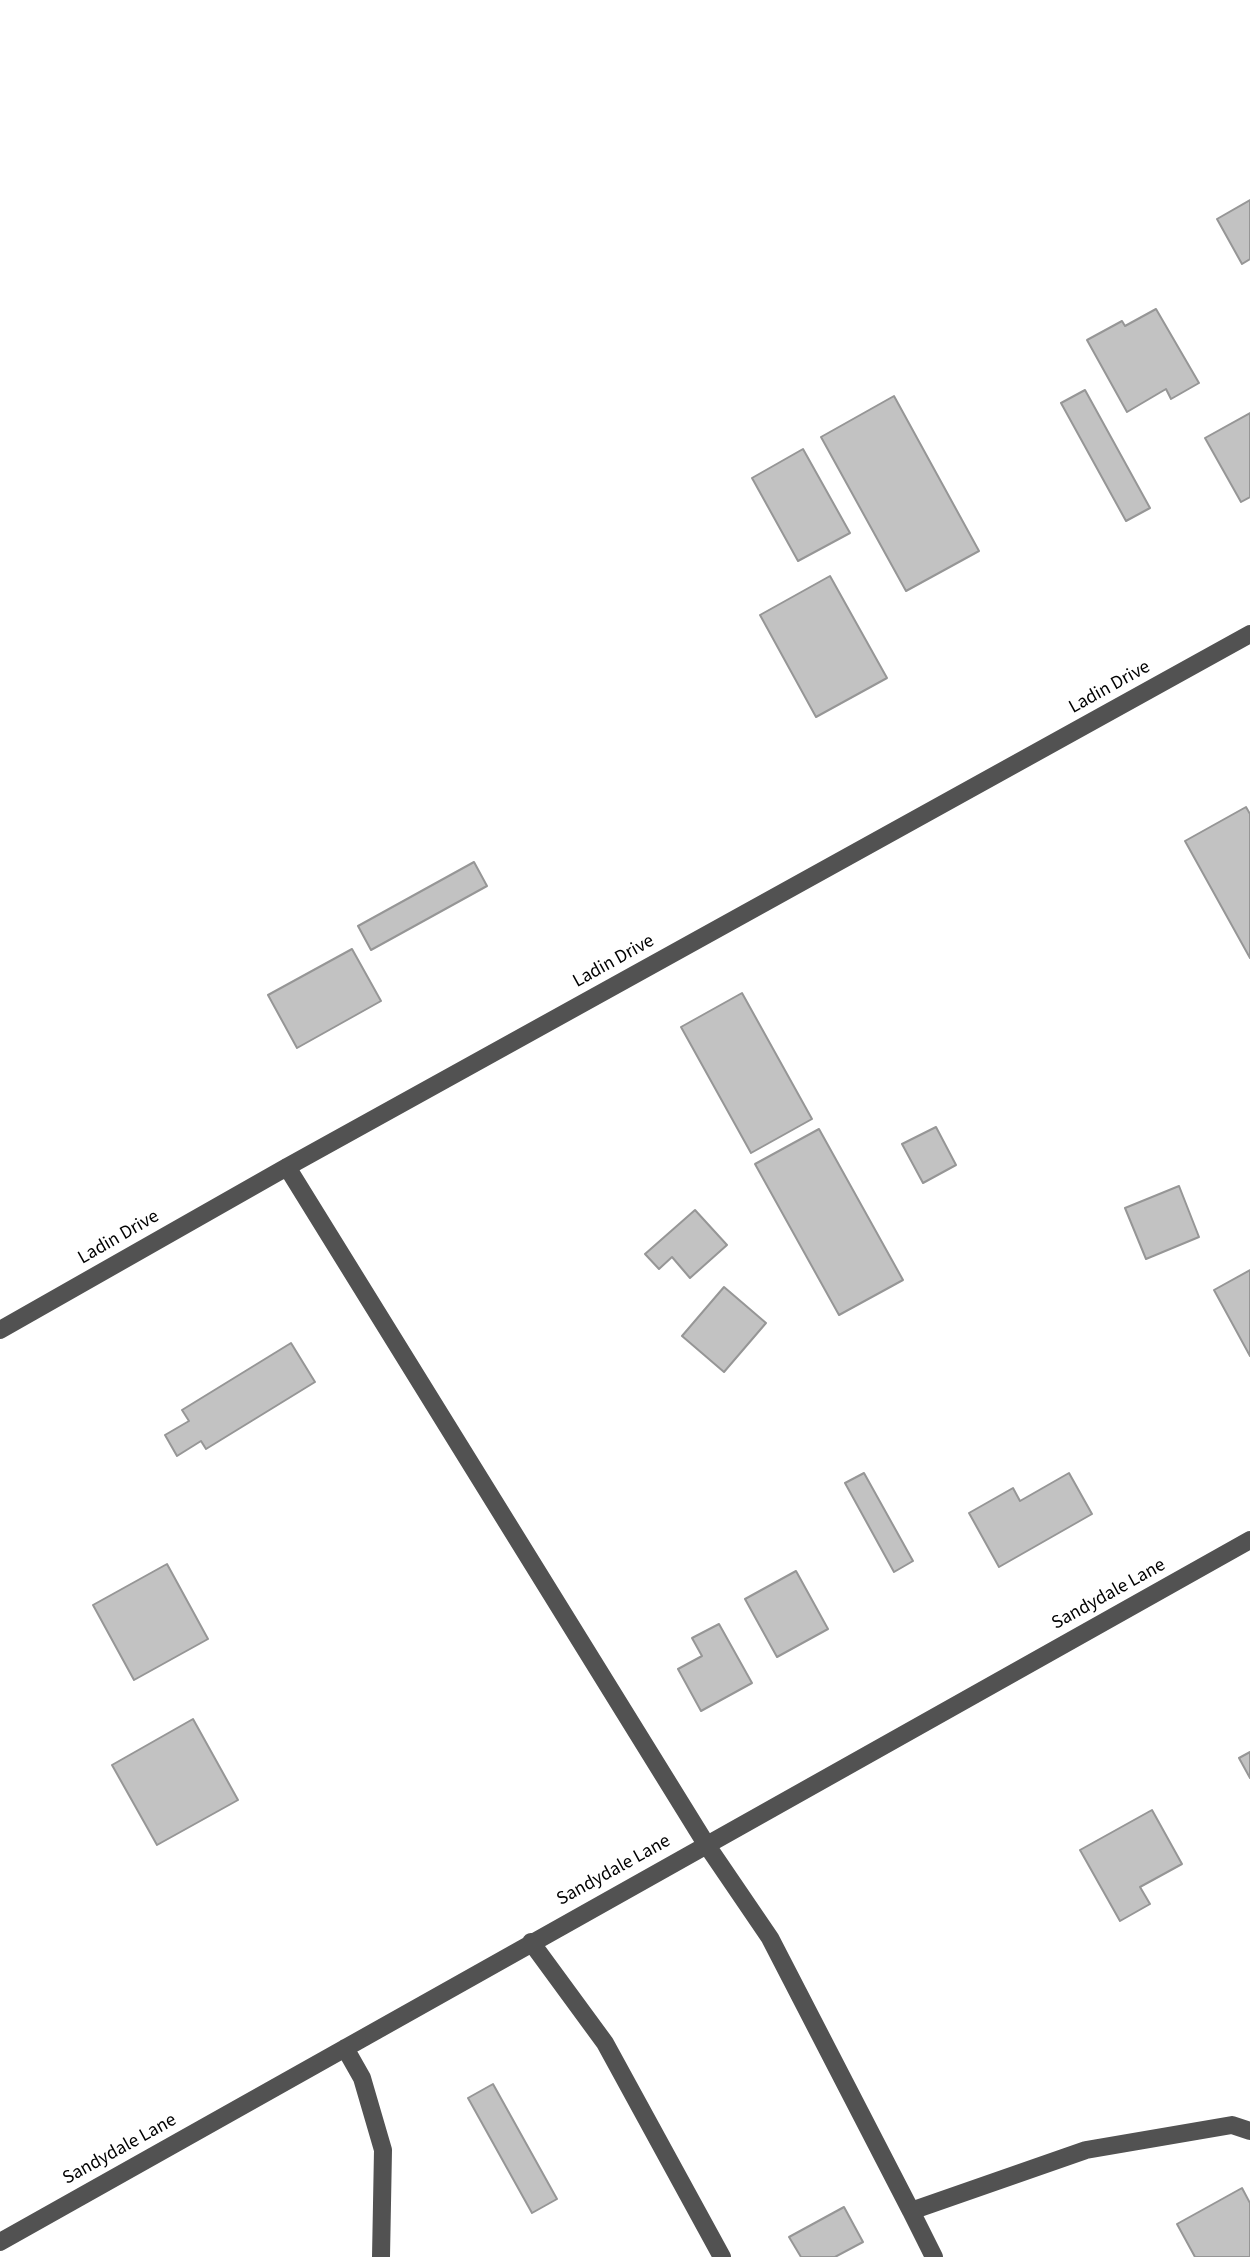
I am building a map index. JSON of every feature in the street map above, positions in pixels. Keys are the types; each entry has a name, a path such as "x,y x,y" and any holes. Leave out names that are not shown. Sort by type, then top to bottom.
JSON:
{"street":[{"name":"Ladin Drive","path":"0,1330 287,1167 1250,634"},
{"path":"287,1167 706,1844 769,1938 934,2257"},
{"name":"Sandydale Lane","path":"0,2242 1250,1540"},
{"path":"531,1942 606,2043 722,2257"},
{"path":"345,2048 362,2078 383,2150 381,2257"},
{"path":"911,2211 1086,2150 1232,2125 1250,2131"}],"building":[{"path":"1250,200 1250,259 1242,264 1217,219"},
{"path":"1156,309 1199,383 1171,399 1166,389 1127,412 1087,340 1122,321 1125,326"},
{"path":"1085,390 1150,508 1126,521 1061,403"},
{"path":"894,396 979,551 906,591 821,437"},
{"path":"1250,413 1250,497 1241,502 1205,438"},
{"path":"803,449 850,533 798,561 752,478"},
{"path":"830,576 887,678 816,717 760,615"},
{"path":"1246,807 1250,814 1250,958 1185,841"},
{"path":"474,862 487,886 371,950 358,926"},
{"path":"352,949 381,1001 297,1048 268,995"},
{"path":"742,993 812,1119 751,1153 681,1027"},
{"path":"936,1127 956,1165 923,1183 902,1144"},
{"path":"819,1129 903,1280 839,1315 755,1164"},
{"path":"1179,1186 1199,1237 1146,1259 1125,1208"},
{"path":"695,1210 727,1245 690,1278 672,1257 659,1269 645,1254"},
{"path":"1250,1270 1250,1356 1214,1290"},
{"path":"724,1287 766,1323 724,1372 682,1336"},
{"path":"291,1343 315,1382 206,1449 201,1441 177,1456 165,1435 189,1421 182,1410"},
{"path":"864,1473 913,1561 894,1572 845,1483"},
{"path":"1069,1473 1092,1514 999,1567 969,1513 1013,1488 1020,1501"},
{"path":"167,1564 208,1639 134,1680 93,1605"},
{"path":"796,1571 828,1629 777,1657 745,1599"},
{"path":"719,1624 752,1683 701,1711 678,1669 702,1656 692,1638"},
{"path":"193,1719 238,1800 157,1845 112,1765"},
{"path":"1250,1752 1250,1778 1239,1758"},
{"path":"1152,1810 1182,1864 1140,1887 1150,1904 1120,1921 1080,1850"},
{"path":"493,2084 557,2199 532,2213 468,2098"},
{"path":"1242,2188 1250,2203 1250,2257 1195,2257 1177,2224"},
{"path":"844,2207 863,2242 835,2257 801,2257 789,2237"}]}
